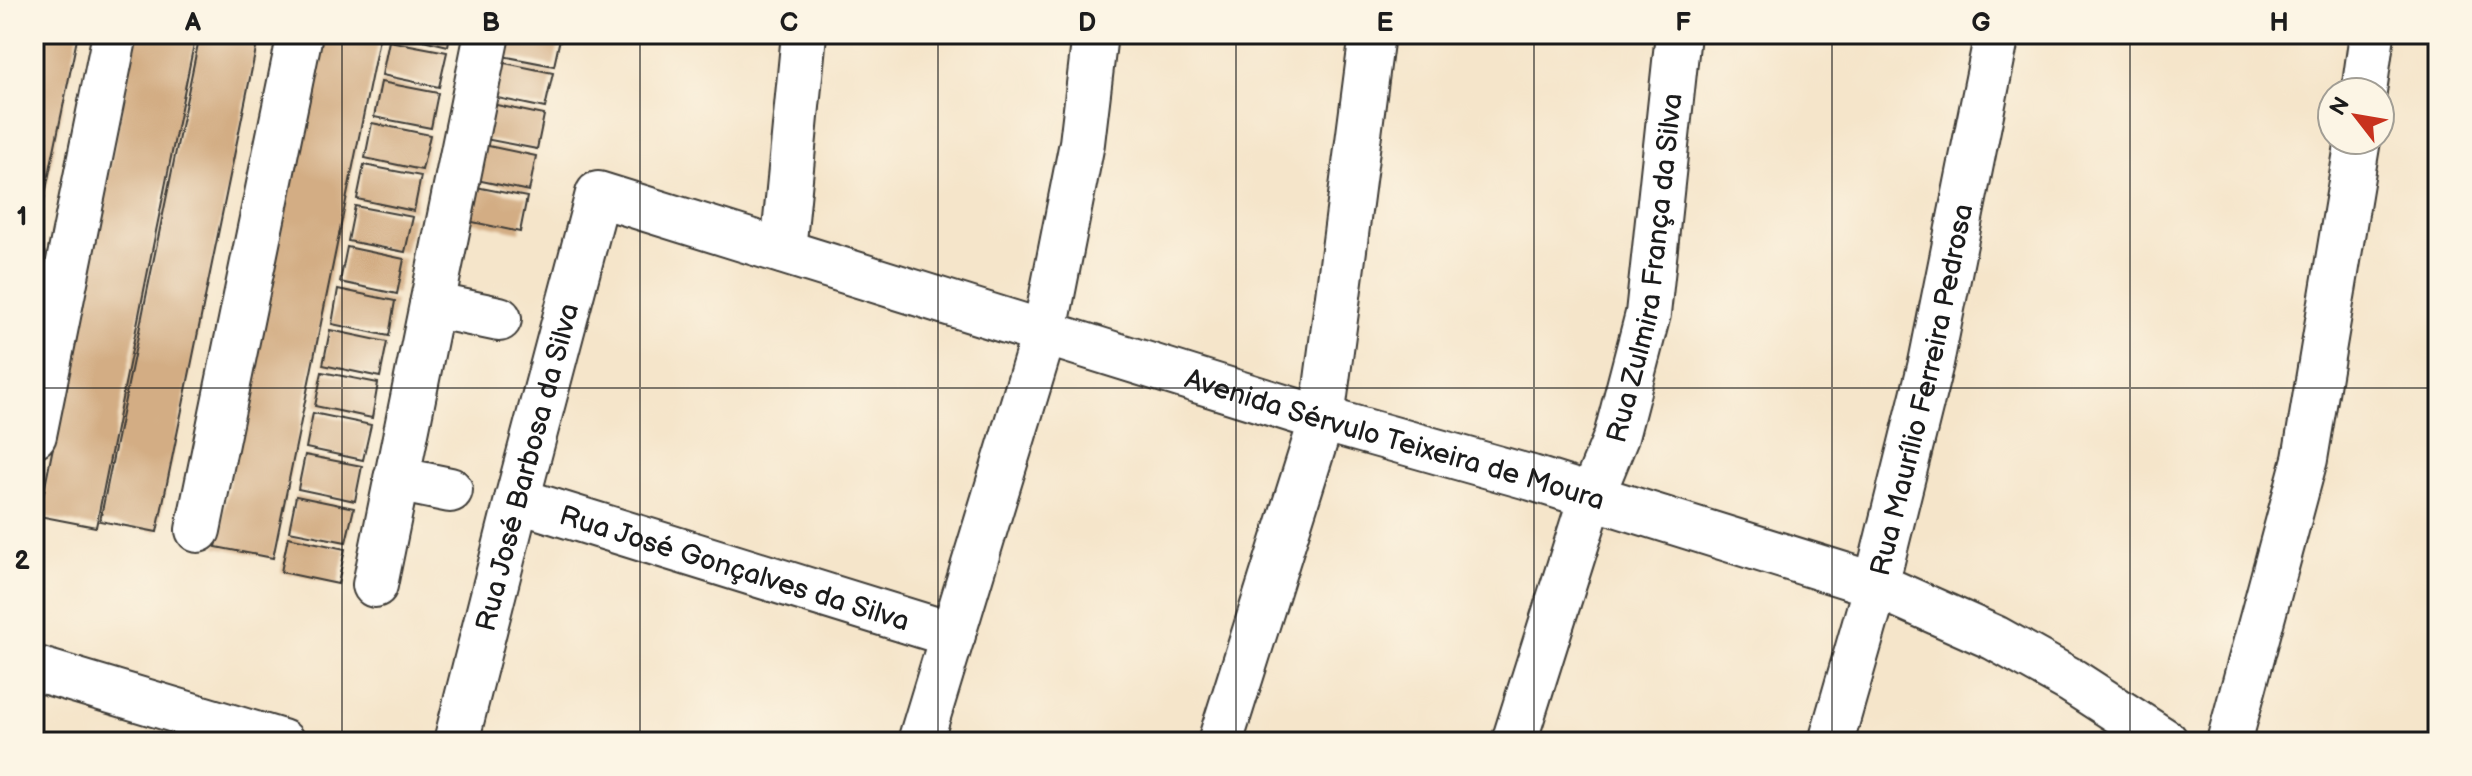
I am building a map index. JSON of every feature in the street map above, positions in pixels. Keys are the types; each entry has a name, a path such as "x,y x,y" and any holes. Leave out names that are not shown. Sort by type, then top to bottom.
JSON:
{"street":[{"path":"34,435 115,34"},
{"path":"198,530 300,34"},
{"path":"375,585 487,34"},
{"path":"783,251 804,34"},
{"path":"920,742 1045,331 1082,143 1095,34"},
{"path":"1220,742 1322,419 1372,34"},
{"name":"Rua Zulmira França da Silva","path":"1514,742 1591,498 1616,437 1648,314 1678,34"},
{"name":"Rua Maurílio Ferreira Pedrosa","path":"1831,742 1876,585 1931,363 1997,34"},
{"path":"2366,76 2372,34"},
{"path":"2229,742 2305,459 2355,156"},
{"name":"Avenida Sérvulo Teixeira de Moura","path":"598,194 1322,419 1532,478 1876,585 2008,645 2072,681 2166,742"},
{"name":"Rua José Barbosa da Silva","path":"456,742 598,194"},
{"path":"432,305 499,319"},
{"path":"396,479 450,490"},
{"name":"Rua José Gonçalves da Silva","path":"517,500 953,635"},
{"path":"34,668 282,742"}],"building":[{"path":"34,34 78,34 35,243 34,243"},
{"path":"137,34 196,34 96,527 39,516"},
{"path":"200,34 259,34 157,532 100,521"},
{"path":"321,34 380,34 273,558 216,547"},
{"path":"398,34 450,34 448,46"},
{"path":"501,34 561,34 554,66 497,55"},
{"path":"389,41 447,52 439,87 382,75"},
{"path":"495,61 553,73 545,108 488,96"},
{"path":"381,82 438,93 431,128 374,117"},
{"path":"487,103 544,115 537,149 480,138"},
{"path":"372,123 430,135 422,170 365,158"},
{"path":"479,144 536,156 529,191 472,179"},
{"path":"364,165 421,176 414,211 357,199"},
{"path":"471,186 527,197 520,232 463,220"},
{"path":"355,206 413,217 405,252 348,241"},
{"path":"347,247 404,259 397,294 340,282"},
{"path":"338,289 395,301 389,336 332,324"},
{"path":"330,330 387,342 380,377 323,365"},
{"path":"322,372 378,383 372,418 315,406"},
{"path":"313,413 371,425 363,460 306,448"},
{"path":"305,455 362,466 355,501 298,489"},
{"path":"296,496 354,508 346,542 289,531"},
{"path":"288,537 345,549 338,584 281,572"}]}
